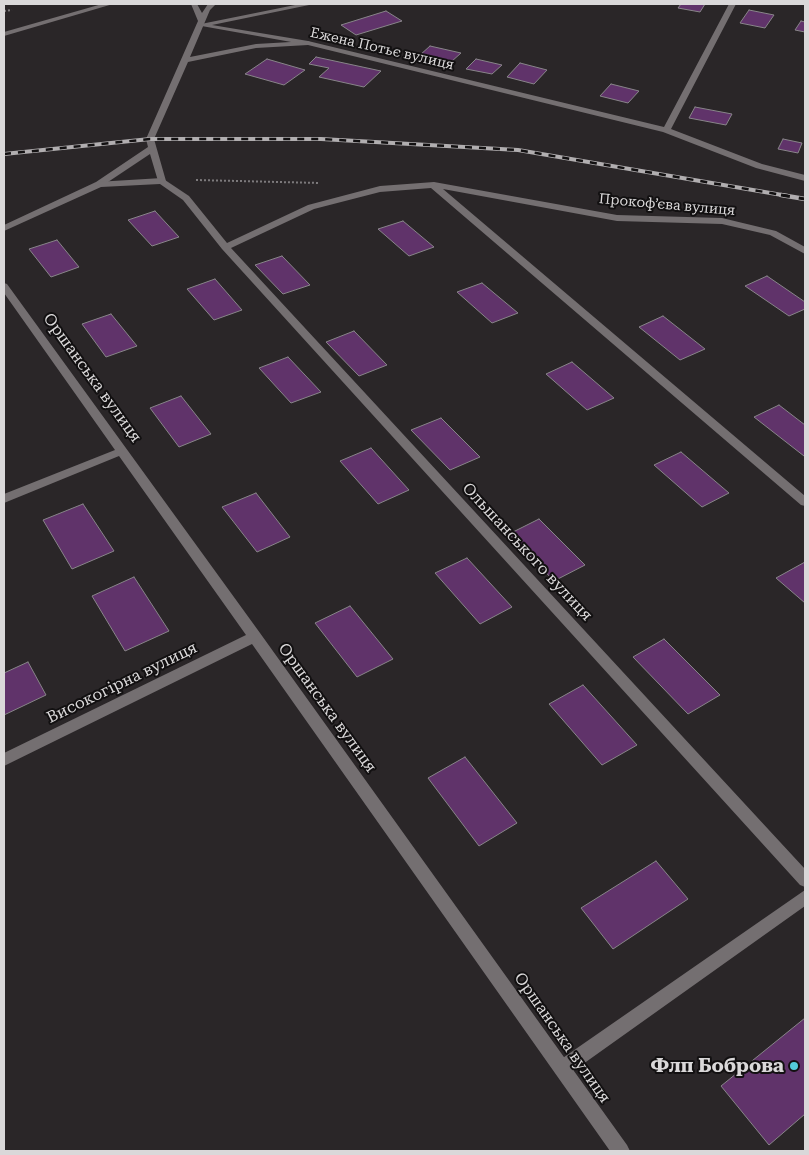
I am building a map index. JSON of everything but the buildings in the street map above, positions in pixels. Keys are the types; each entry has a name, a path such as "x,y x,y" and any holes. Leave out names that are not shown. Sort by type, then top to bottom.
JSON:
{"street":[{"path":"4,34 109,4"},
{"path":"194,4 201,24"},
{"path":"100,184 162,181 150,139 207,9 212,4"},
{"name":"Ежена Потьє вулиця","path":"201,24 310,4"},
{"path":"666,130 733,4"},
{"name":"Ежена Потьє вулиця","path":"201,24 308,43 666,130 758,166 805,178"},
{"path":"185,60 256,46 308,43"},
{"path":"4,228 100,184 153,148"},
{"name":"Ольшанського вулиця","path":"162,181 186,198 225,247 805,880"},
{"path":"225,247 311,207 380,189 433,185 805,502"},
{"name":"Прокоф’єва вулиця","path":"433,185 617,218 722,221 773,233 805,251"},
{"name":"Оршанська вулиця","path":"4,286 621,1151"},
{"path":"4,499 122,451"},
{"name":"Високогірна вулиця","path":"4,760 255,637"},
{"path":"563,1068 805,897"}],"path":[{"path":"162,181 240,180 328,183"}],"railway":[{"path":"4,154 150,139 321,139 518,150 788,196"},
{"path":"781,195 805,199"}],"place":[{"name":"Флп Боброва","path":"794,1066"}]}
